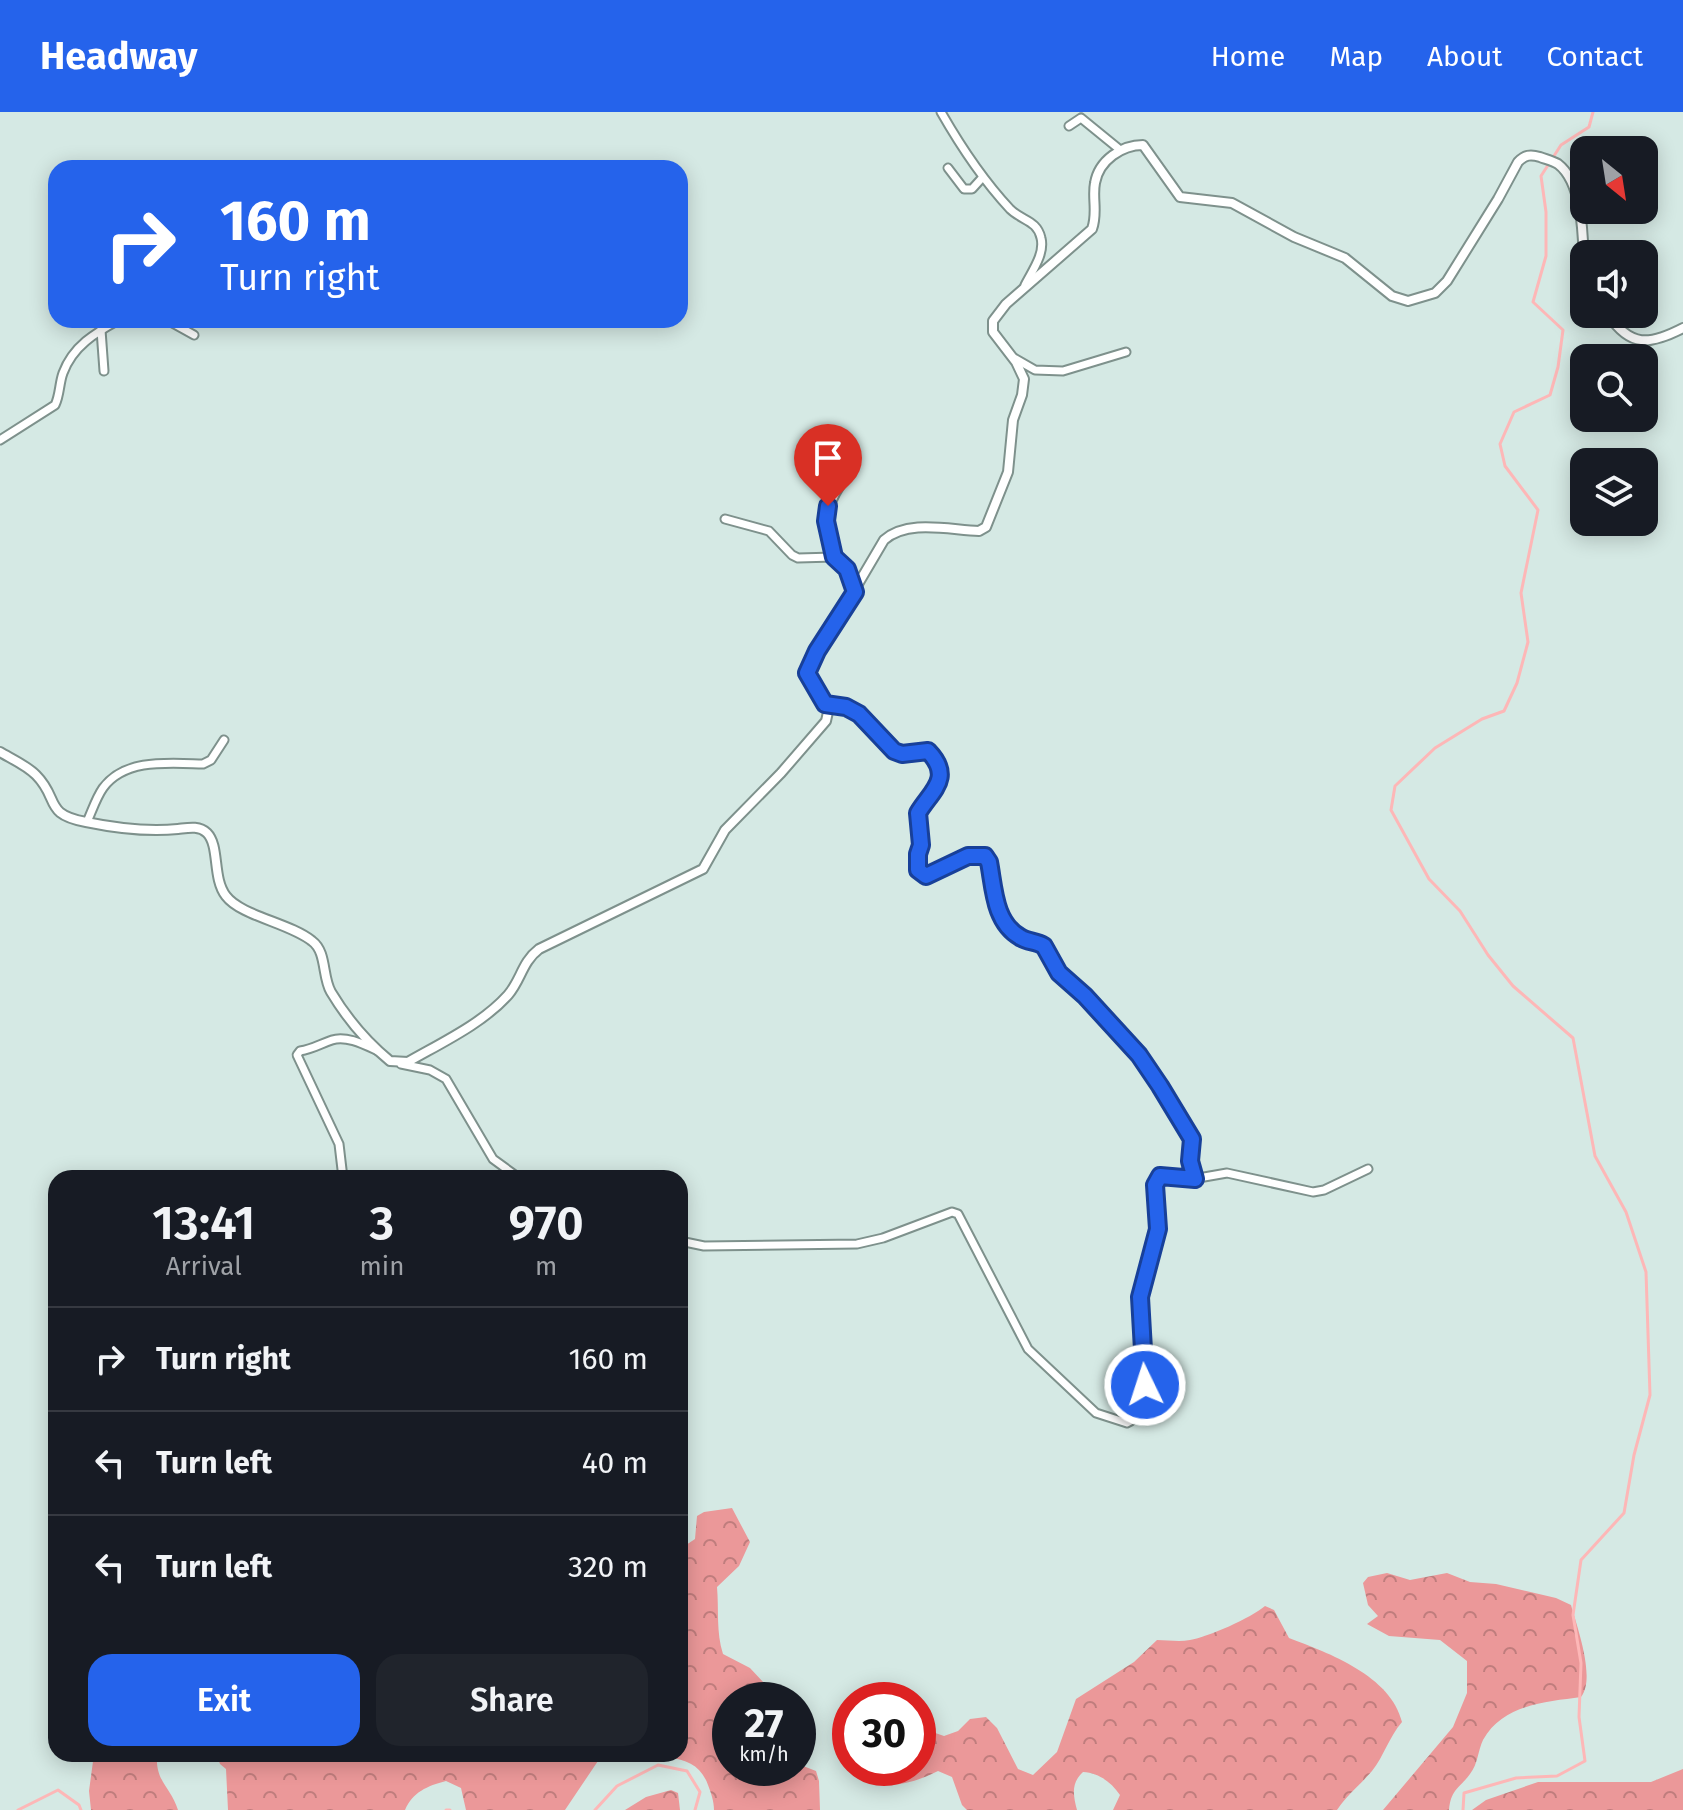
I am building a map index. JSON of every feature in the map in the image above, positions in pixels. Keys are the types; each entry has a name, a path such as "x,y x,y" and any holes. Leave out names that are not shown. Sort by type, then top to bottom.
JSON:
{"street":[{"path":"941,112 982,178 1013,212 1035,224 1040,233 1041,253 1023,290"},
{"path":"1069,126 1081,118 1119,149"},
{"path":"399,1063 425,1053 496,1007 512,991 528,959 539,949 703,869 725,830 826,721 828,712 808,675 808,669 884,540 892,534 915,528 979,531 988,523 1008,472 1013,420 1023,389 1023,374 995,337 992,325 1006,304 1092,229 1096,179 1105,163 1119,149 1143,145 1180,197 1232,203 1294,237 1345,258 1392,296 1408,301 1428,296 1441,288 1473,241 1518,162 1528,155 1557,164 1578,201 1583,240"},
{"path":"948,168 964,189 972,189 982,178"},
{"path":"0,440 55,405 67,363 80,346 105,328"},
{"path":"181,328 194,335"},
{"path":"1618,328 1632,338 1655,339 1683,328"},
{"path":"101,330 104,371"},
{"path":"1012,358 1035,370 1063,371 1126,352"},
{"path":"847,476 828,506 826,521 834,557 847,569 855,592"},
{"path":"725,519 769,531 798,558 834,557"},
{"path":"825,704 846,707 859,714 894,751 902,754 928,751 932,755 940,776 939,784 918,813 921,845 918,870 926,876 968,856 985,856 989,862 999,913 1008,929 1044,946 1059,973 1085,996 1139,1055 1160,1086 1192,1139 1190,1161 1195,1179"},
{"path":"87,822 103,787 123,770 144,765 203,764 211,760 224,740"},
{"path":"0,752 36,775 58,812 87,822 158,830 204,830 211,840 218,881 227,898 316,944 329,989 380,1052 390,1061 430,1070 446,1079 493,1159 508,1170"},
{"path":"342,1170 339,1144 297,1055 300,1051 317,1049 339,1039 358,1042 380,1052"},
{"path":"688,1243 704,1246 857,1244 883,1238 952,1212 958,1214 1028,1349 1096,1413 1127,1423 1135,1419 1140,1410 1145,1385 1140,1297 1158,1229 1156,1179 1166,1176 1195,1179 1227,1173 1313,1192 1368,1169"}],"green space":[{"path":"732,1508 750,1542 739,1566 717,1587 719,1629 723,1654 750,1668 763,1682 712,1682 712,1786 816,1786 816,1771 820,1810 714,1810 702,1773 686,1762 688,1762 688,1544 695,1539 697,1516"},
{"path":"1387,1573 1410,1580 1447,1573 1470,1582 1496,1584 1556,1598 1571,1605 1581,1639 1587,1678 1581,1697 1526,1707 1502,1719 1483,1740 1475,1766 1454,1793 1449,1810 1383,1810 1453,1727 1467,1693 1467,1661 1440,1640 1389,1636 1367,1624 1378,1616 1368,1605 1363,1583 1368,1577"},
{"path":"1265,1606 1274,1610 1289,1638 1356,1668 1372,1679 1396,1706 1402,1722 1372,1771 1337,1810 1113,1810 1120,1795 1109,1782 1083,1772 1076,1780 1074,1790 1077,1810 967,1810 962,1805 952,1777 936,1772 936,1733 944,1736 958,1731 970,1719 986,1717 997,1728 1018,1769 1033,1775 1057,1752 1076,1699 1134,1662 1157,1640 1198,1638"},
{"path":"93,1762 157,1762 161,1778 178,1810 91,1810 89,1791"},
{"path":"597,1762 565,1810 466,1810 461,1788 446,1781 421,1791 405,1810 228,1810 226,1769 220,1764"},
{"path":"1683,1769 1683,1810 1472,1810 1486,1800 1538,1782 1651,1782"},
{"path":"671,1790 678,1793 680,1810 625,1810 646,1797"}],"waterway":[{"path":"1463,1810 1464,1793 1516,1778 1557,1776 1585,1761 1579,1717 1581,1663 1573,1615 1581,1560 1624,1513 1634,1455 1650,1395 1646,1272 1626,1212 1595,1156 1573,1038 1513,986 1488,955 1460,911 1429,879 1391,810 1395,786 1435,748 1482,719 1504,711 1517,683 1528,642 1521,593 1538,510 1505,466 1500,444 1514,412 1550,395 1558,367 1563,330 1533,302 1546,256 1546,212 1541,176 1561,145 1589,127 1593,112"},
{"path":"595,1810 617,1786 658,1765 687,1771 700,1792 695,1810"},
{"path":"18,1810 58,1790 79,1805 81,1810"}],"route":[{"path":"828,506 826,521 834,557 847,569 855,592 817,651 807,673 825,704 846,707 859,714 894,751 902,754 928,751 936,762 939,784 918,813 921,845 918,870 926,876 968,856 985,856 989,862 999,913 1008,929 1044,946 1059,973 1085,996 1139,1055 1192,1139 1190,1161 1195,1179 1160,1176 1156,1179 1158,1229 1140,1297 1145,1385"}]}
